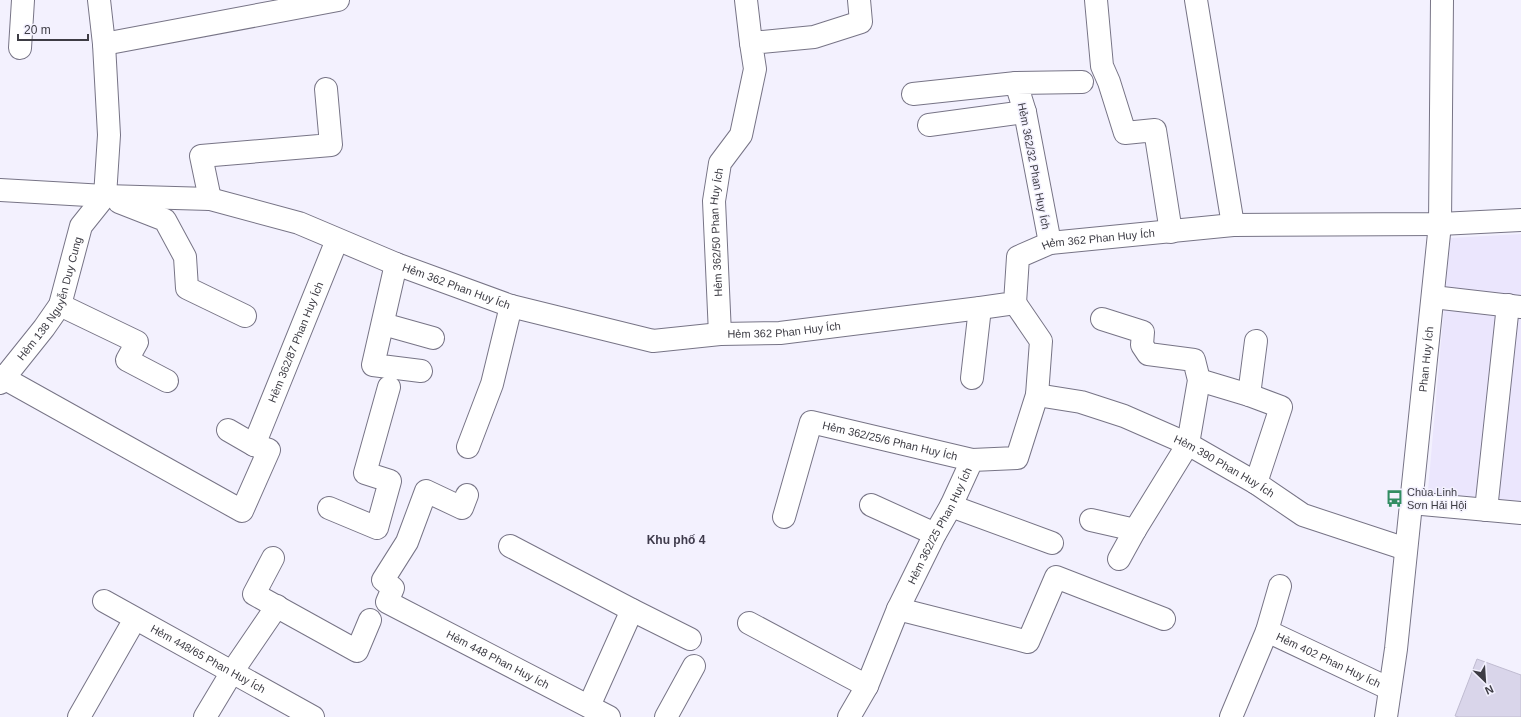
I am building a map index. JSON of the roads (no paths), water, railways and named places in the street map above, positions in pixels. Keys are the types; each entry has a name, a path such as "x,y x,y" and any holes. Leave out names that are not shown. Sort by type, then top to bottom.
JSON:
{"street":[{"path":"20,48 23,0"},
{"path":"98,0 104,44 109,135 105,196 165,220 184,257 187,288 245,316"},
{"path":"104,44 338,0"},
{"name":"Hẻm 362/50 Phan Huy Ích","path":"720,334 714,201 720,163 741,135 756,69 751,43 746,0"},
{"path":"751,43 814,37 861,22 860,0"},
{"path":"1096,0 1102,66 1109,82 1125,133 1155,130 1172,232"},
{"path":"1196,0 1233,225"},
{"name":"Phan Huy Ích","path":"1386,717 1396,648 1440,224 1442,0"},
{"path":"913,94 1016,83 1082,82"},
{"name":"Hẻm 362/32 Phan Huy Ích","path":"1016,83 1025,112 1050,243"},
{"path":"210,199 201,156 331,145 326,89"},
{"path":"929,125 1025,112"},
{"name":"Hẻm 362 Phan Huy Ích","path":"0,190 105,196 210,199 300,223 396,264 511,306 653,341 720,334 780,333 1015,303 1018,257 1050,243 1233,225 1440,224 1521,220"},
{"name":"Hẻm 138 Nguyễn Duy Cung","path":"1,379 44,328 60,305 81,226 105,196"},
{"name":"Hẻm 362/87 Phan Huy Ích","path":"254,445 337,240"},
{"path":"396,264 373,365 421,371"},
{"path":"1432,297 1514,306 1486,510"},
{"name":"Hẻm 362/25 Phan Huy Ích","path":"849,717 867,686 898,609 935,534 951,506 972,460 1017,458 1037,395 1041,341 1015,303"},
{"path":"60,305 137,342 127,360 167,381"},
{"path":"468,447 492,384 511,306"},
{"path":"972,378 980,308"},
{"path":"1102,319 1143,332 1142,345 1148,354 1194,360 1198,380 1188,444 1135,530 1119,560"},
{"path":"383,324 433,338"},
{"path":"1249,395 1256,341"},
{"path":"1,379 242,511 269,450 254,445 228,430"},
{"path":"1198,380 1249,395 1281,407 1256,483"},
{"path":"377,528 390,481 365,472 389,387"},
{"name":"Hẻm 390 Phan Huy Ích","path":"1037,395 1081,402 1124,416 1188,444 1256,483 1303,515 1406,549"},
{"name":"Hẻm 362/25/6 Phan Huy Ích","path":"784,517 811,422 972,460"},
{"path":"329,508 407,542 426,491 462,508 467,495"},
{"path":"1411,503 1521,513"},
{"path":"871,505 935,534"},
{"path":"951,506 1052,543"},
{"path":"1091,520 1135,530"},
{"name":"Hẻm 448 Phan Huy Ích","path":"407,542 383,580 394,588 387,602 609,717"},
{"path":"510,546 690,639"},
{"path":"273,558 254,594 357,651 370,620"},
{"path":"898,609 1028,642 1056,576 1164,619"},
{"name":"Hẻm 402 Phan Huy Ích","path":"1231,717 1267,631 1280,586"},
{"name":"Hẻm 448/65 Phan Huy Ích","path":"104,601 313,717"},
{"path":"205,717 232,672 277,606"},
{"path":"589,706 632,610"},
{"path":"79,717 135,619"},
{"path":"749,623 867,686"},
{"name":"Hẻm 402 Phan Huy Ích","path":"1267,631 1390,689"},
{"path":"666,717 694,666"}],"place":[{"name":"Chùa Linh Sơn Hải Hội","path":"1394,498"}],"district":[{"name":"Khu phố 4","path":"676,540"}]}
